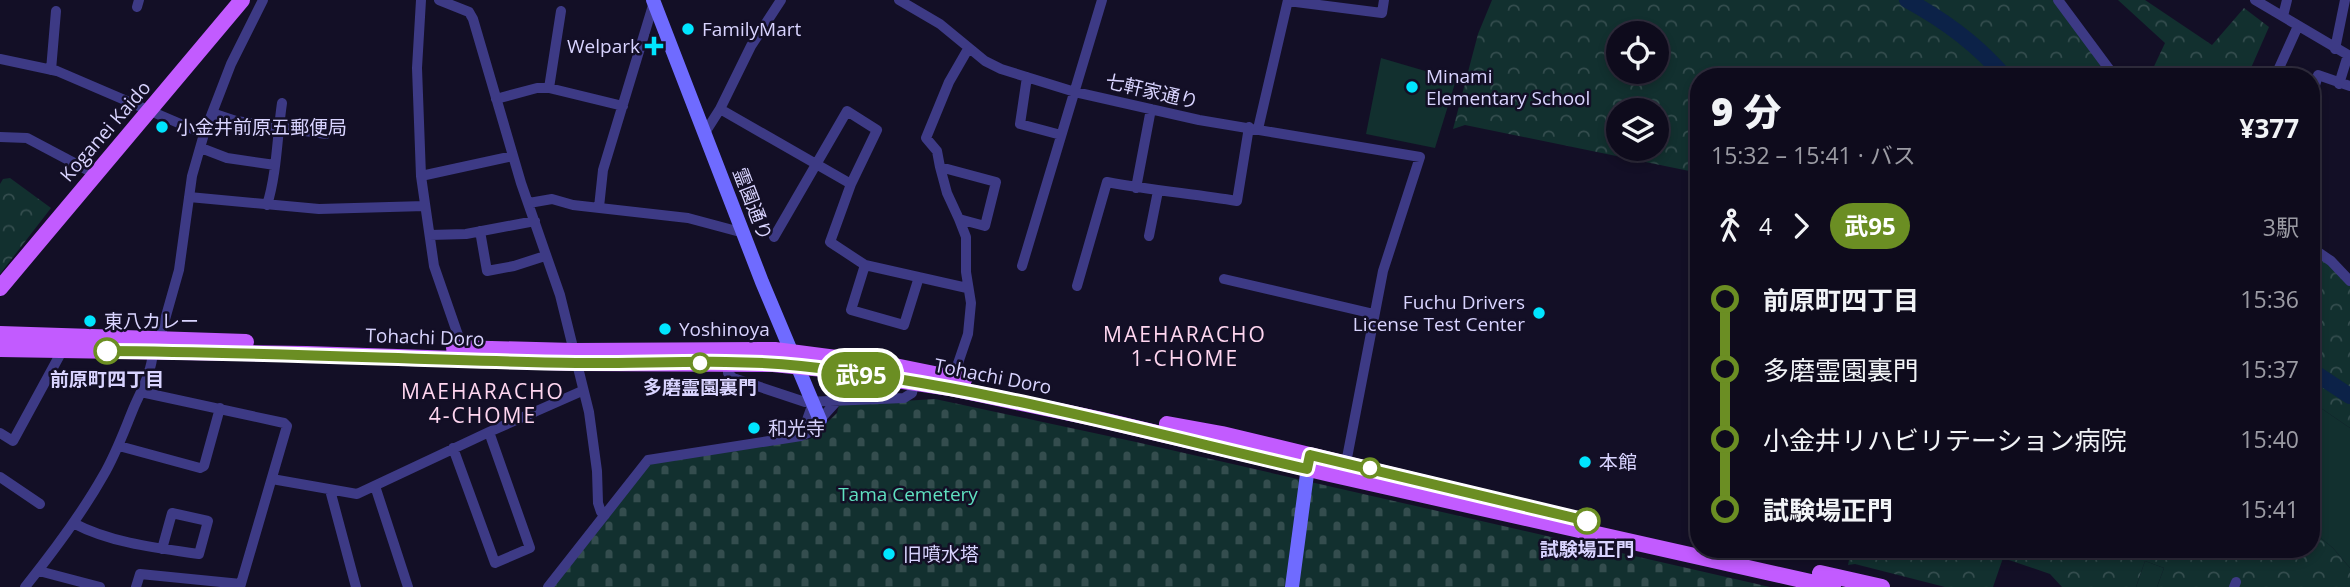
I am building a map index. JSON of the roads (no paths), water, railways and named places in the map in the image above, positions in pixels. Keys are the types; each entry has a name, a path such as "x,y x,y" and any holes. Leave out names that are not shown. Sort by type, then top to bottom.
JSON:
{"main road":[{"name":"Koganei Kaido","path":"0,288 242,0"},
{"name":"Tohachi Doro","path":"0,334 158,345 728,363 795,358 1309,462 1343,462 1690,544"},
{"name":"Tohachi Doro","path":"0,349 62,351 158,345 460,348 575,357 795,358 890,365 1309,462 1404,491 1690,555"},
{"path":"1343,462 1339,466 1343,471 1404,491"},
{"name":"Tohachi Doro","path":"1703,558 1833,587"},
{"path":"1751,558 1882,587"}],"street":[{"path":"25,587 73,523 103,477 119,446 152,364 179,270 192,176 204,134 231,65 263,0"},
{"path":"421,0 417,68 421,176 434,266 460,348"},
{"path":"439,0 469,12 474,19 513,156 559,295 594,444 598,503 605,515"},
{"path":"469,12 471,0"},
{"path":"706,131 751,46 781,0"},
{"path":"1023,266 1102,0"},
{"path":"1077,286 1107,182 1237,201 1253,128 1288,1 1381,13 1384,0"},
{"path":"2059,0 2108,68"},
{"path":"2255,0 2348,55 2345,85 2320,76"},
{"path":"2283,16 2287,0"},
{"path":"2336,48 2345,0"},
{"path":"599,207 603,170 654,1"},
{"name":"霊園通り","path":"654,1 820,420"},
{"name":"七軒家通り","path":"905,1 993,65 1075,92 1199,120 1420,157 1392,237 1374,314"},
{"path":"51,70 56,11"},
{"path":"549,88 561,11"},
{"path":"2278,68 2298,26"},
{"path":"953,378 969,327 971,295 967,288 966,237 947,193 937,151 926,138 949,82 968,49"},
{"path":"0,59 51,70 204,134"},
{"path":"1027,77 1020,124 1061,135"},
{"path":"496,99 537,88 549,88 623,106"},
{"path":"267,205 274,183 282,103"},
{"path":"720,109 850,184"},
{"path":"1136,188 1151,109"},
{"path":"774,237 846,111 877,130 850,184 830,242 865,265 967,288"},
{"path":"212,113 236,121 326,134"},
{"path":"0,137 27,138 95,174"},
{"path":"201,148 227,158 275,165"},
{"path":"421,176 513,156"},
{"path":"940,166 996,182 985,226 959,219"},
{"path":"1149,236 1158,191"},
{"path":"189,197 319,209 425,206"},
{"path":"529,203 552,199 573,205 700,219 744,233"},
{"path":"430,235 480,231 535,221"},
{"path":"480,231 487,271 545,256"},
{"path":"2320,253 2350,281"},
{"path":"865,265 851,310 904,325 919,277"},
{"path":"1224,279 1374,314 1343,462"},
{"path":"0,433 13,441 62,351"},
{"path":"728,363 728,373 733,378 805,402 904,398 912,393 914,383"},
{"path":"136,587 140,574 240,585 287,426 284,423 141,391"},
{"path":"272,479 357,494 582,391"},
{"path":"548,587 648,460 801,436 808,433 835,401"},
{"path":"801,436 813,402"},
{"path":"119,446 200,468 204,466 220,408"},
{"path":"453,448 495,563 530,548 489,432"},
{"path":"1293,587 1309,462"},
{"path":"0,477 40,503"},
{"path":"375,486 408,587"},
{"path":"330,490 356,587"},
{"path":"73,523 89,532 162,549 198,554 208,520 172,513 162,549"},
{"path":"39,571 100,587"}],"waterway":[{"path":"1907,0 1960,34 1997,68"},
{"path":"2320,376 2350,396"}],"place":[{"name":"FamilyMart","path":"688,29"},
{"name":"Welpark","path":"654,46"},
{"name":"Minami Elementary School","path":"1412,87"},
{"name":"小金井前原五郵便局","path":"162,127"},
{"name":"Fuchu Drivers License Test Center","path":"1539,313"},
{"name":"東八カレー","path":"90,321"},
{"name":"Yoshinoya","path":"665,329"},
{"name":"前原町四丁目","path":"107,351"},
{"name":"多磨霊園裏門","path":"700,363"},
{"name":"和光寺","path":"754,428"},
{"name":"本館","path":"1585,462"},
{"name":"試験場正門","path":"1587,521"},
{"name":"旧噴水塔","path":"889,554"}],"district":[{"name":"MAEHARACHO 1-CHOME","path":"1185,346"},
{"name":"MAEHARACHO 4-CHOME","path":"483,403"}],"park label":[{"name":"Tama Cemetery","path":"908,494"}]}
